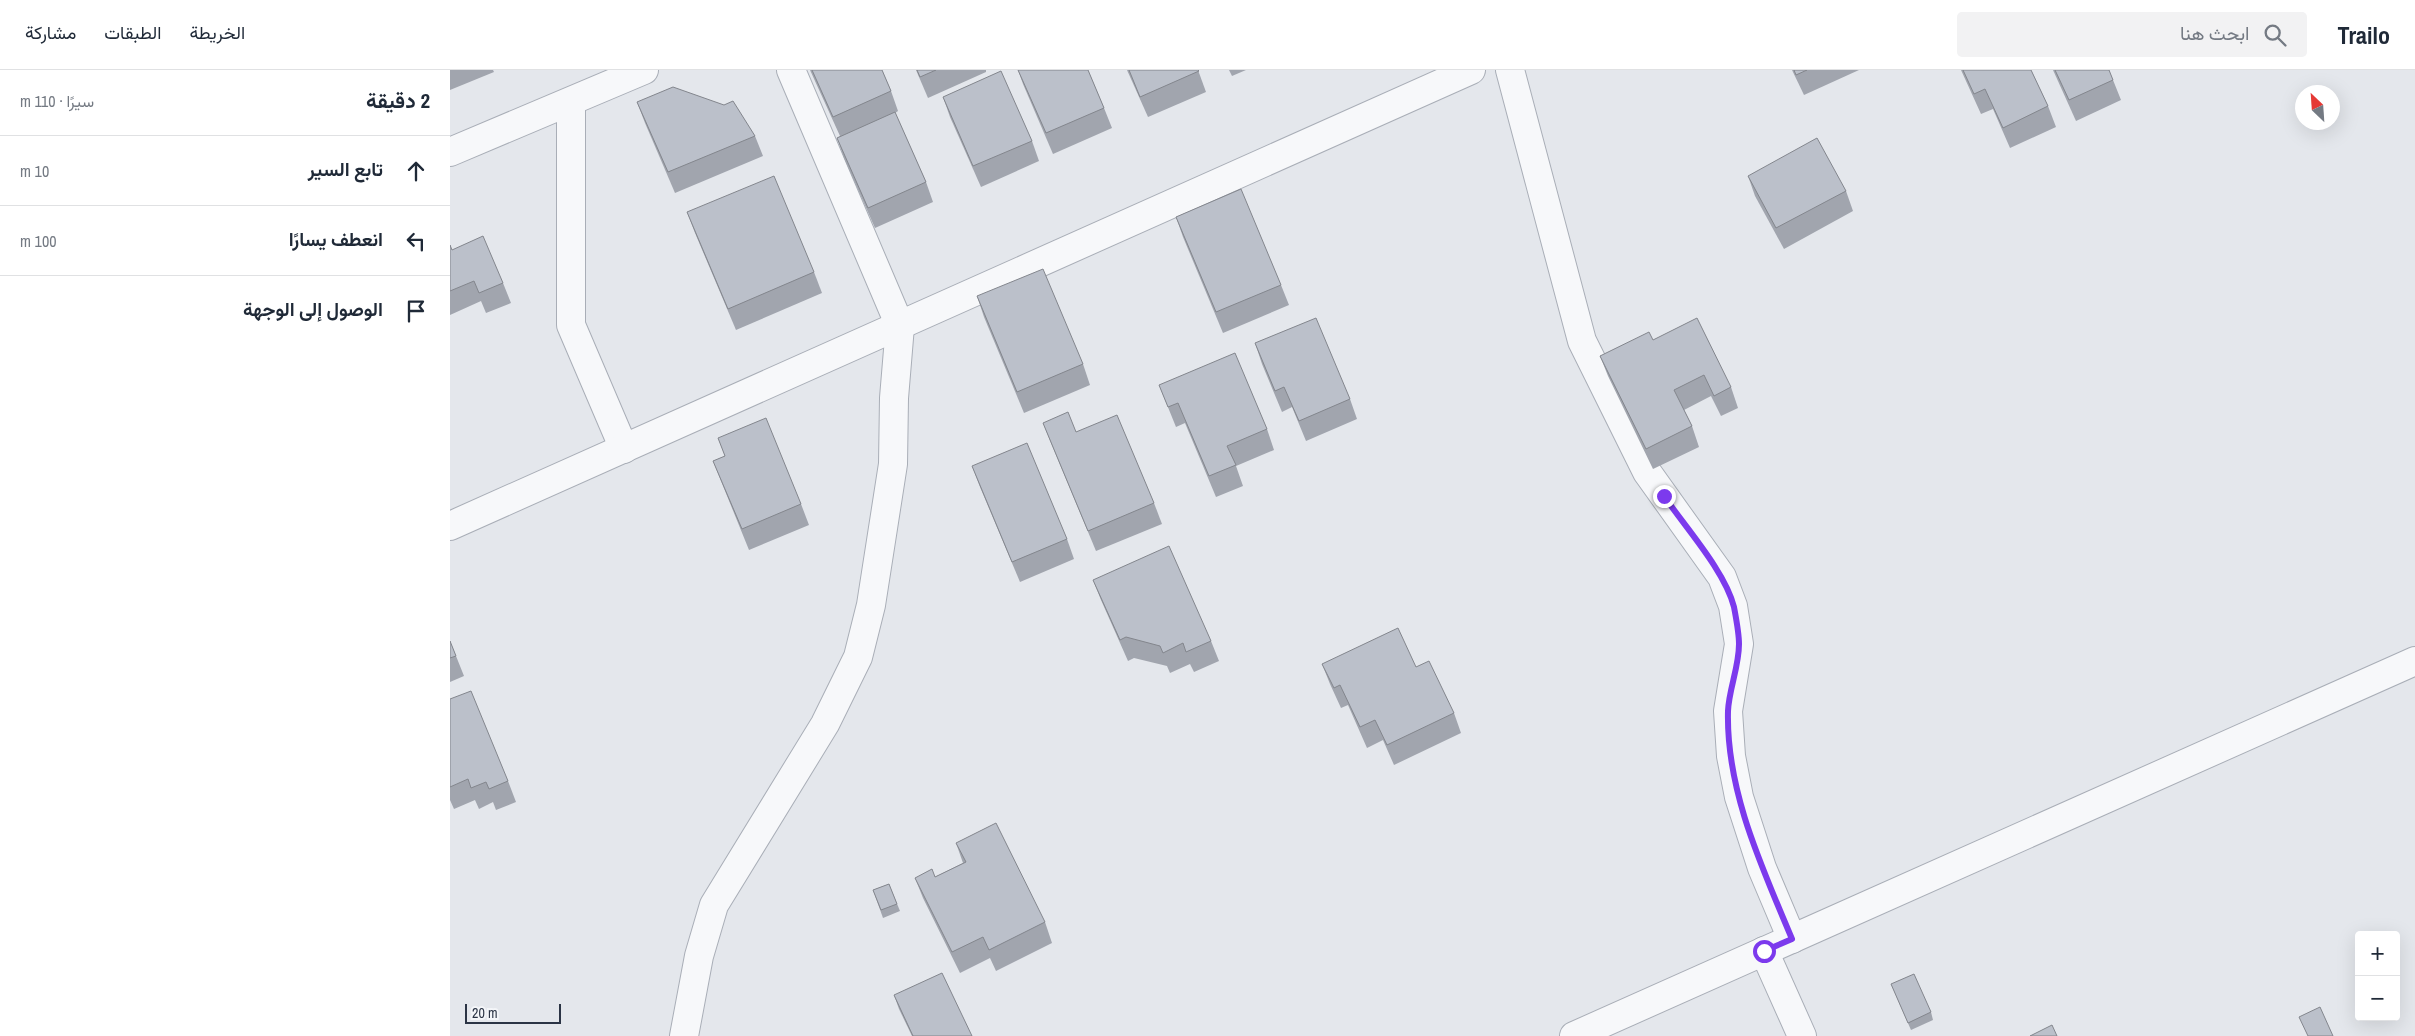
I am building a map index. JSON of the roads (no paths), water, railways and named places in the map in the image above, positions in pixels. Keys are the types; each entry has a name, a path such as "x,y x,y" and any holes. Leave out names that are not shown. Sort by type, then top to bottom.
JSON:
{"street":[{"path":"450,152 644,70"},
{"path":"684,1036 699,956 714,905 825,724 858,657 874,587 893,464 894,398 900,326 791,70"},
{"path":"450,526 1471,70"},
{"path":"1510,70 1582,341 1647,472 1722,577 1734,606 1739,644 1728,711 1733,764 1739,798 1762,868 1792,939"},
{"path":"571,102 571,325 624,449"},
{"path":"1574,1036 2415,661"},
{"path":"1764,951 1802,1036"}]}
